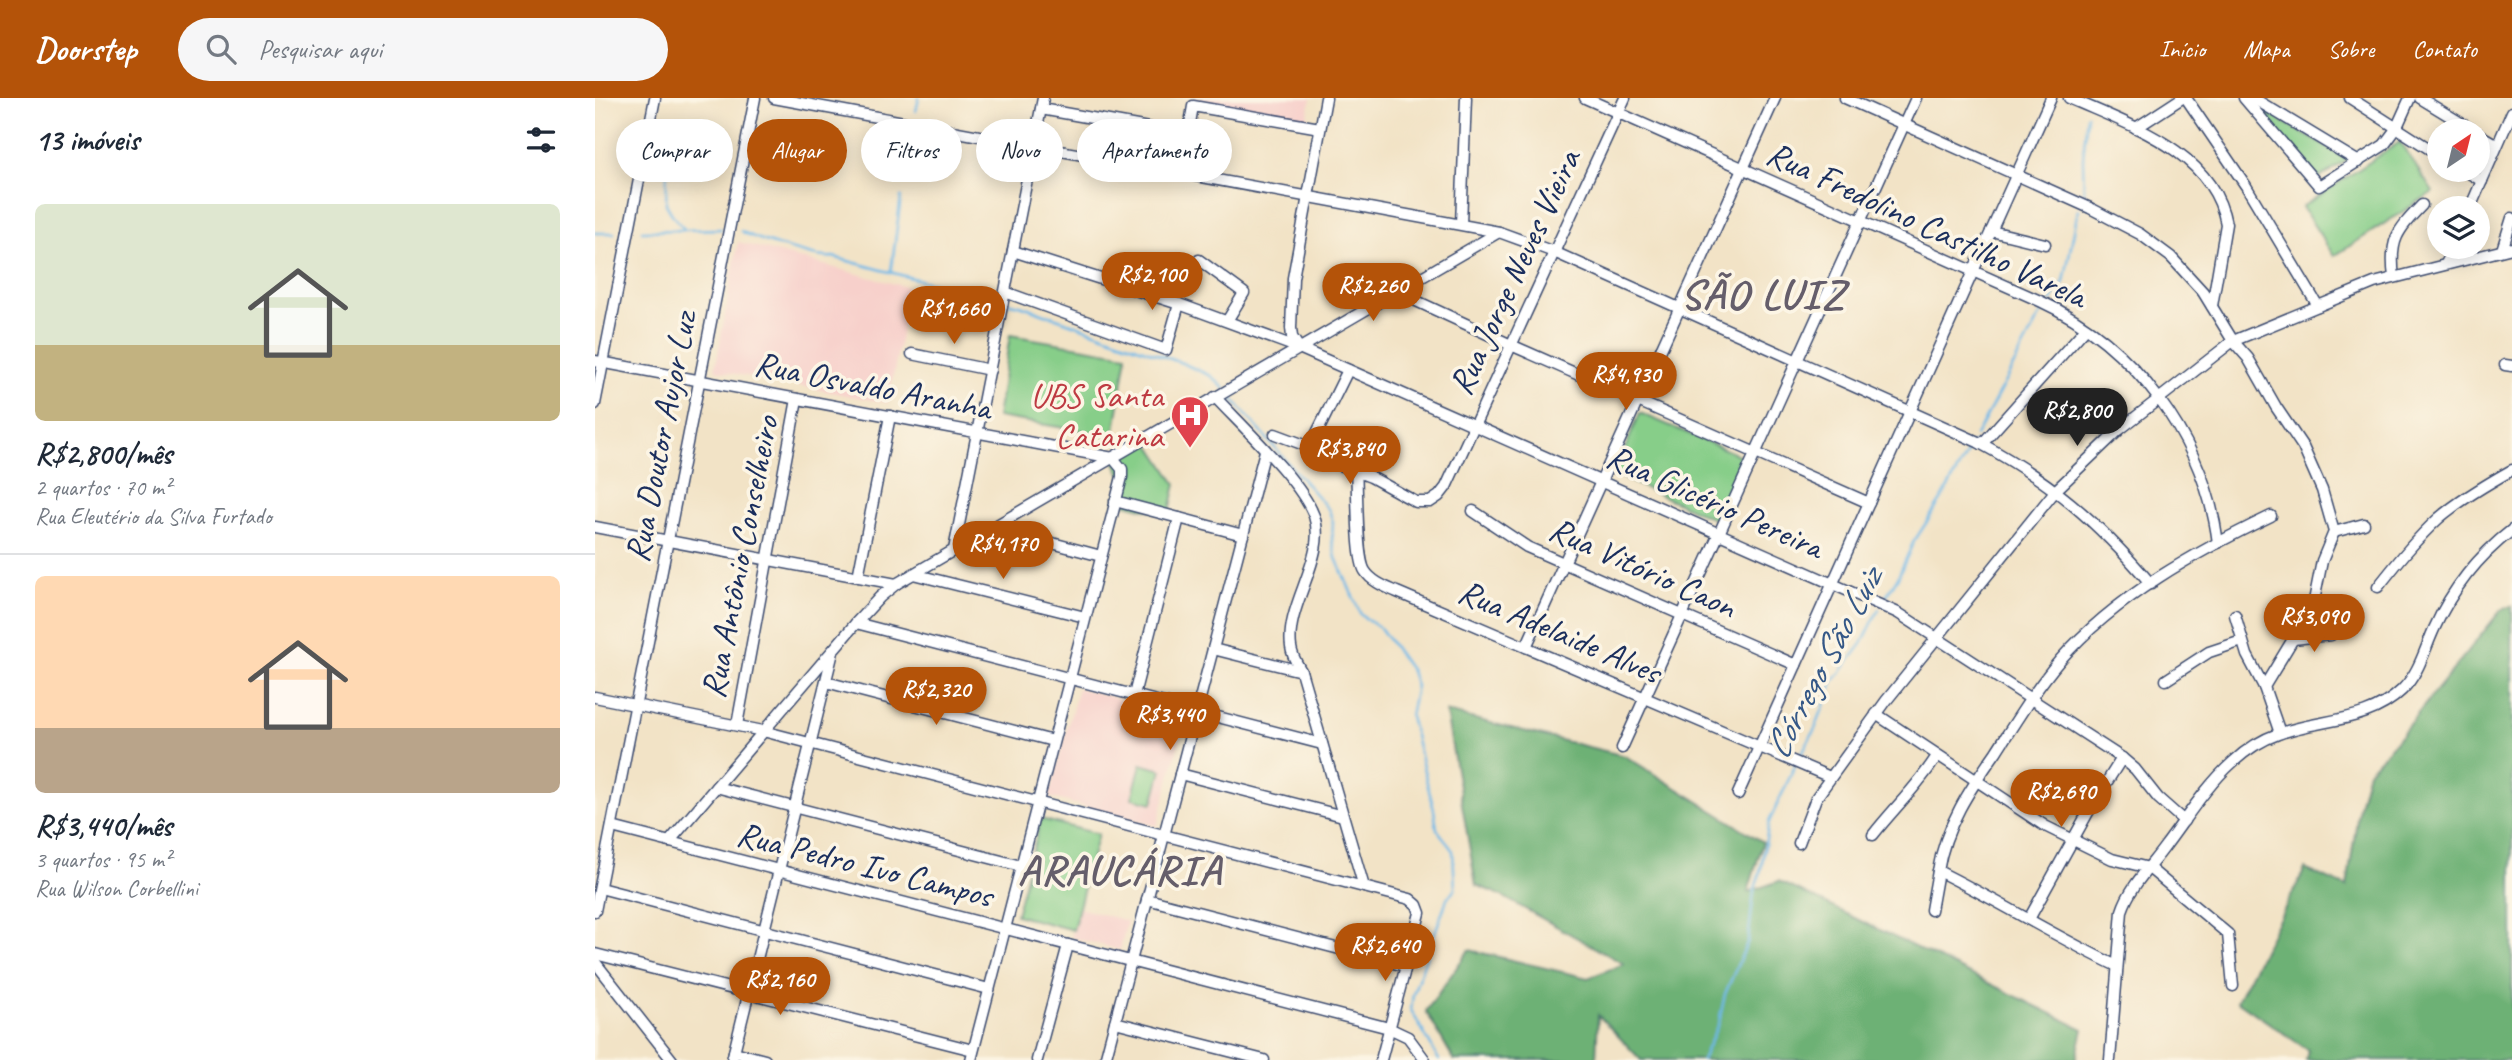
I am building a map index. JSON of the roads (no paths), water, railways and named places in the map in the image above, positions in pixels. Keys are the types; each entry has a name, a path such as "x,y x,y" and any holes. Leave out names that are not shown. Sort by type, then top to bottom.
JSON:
{"street":[{"path":"595,404 599,361 655,98"},
{"name":"Rua Doutor Aujor Luz","path":"595,911 755,98"},
{"path":"773,98 976,135"},
{"path":"1299,348 1292,337 1291,319 1295,268 1326,98"},
{"path":"1461,224 1466,98"},
{"name":"Rua Fredolino Castilho Varela","path":"1585,98 2056,308 2086,328 2135,370 2159,398 2180,429 2212,503 2218,542"},
{"name":"Rua Jorge Neves Vieira","path":"1356,471 1416,502 1430,502 1443,492 1625,98"},
{"path":"1526,647 1775,98"},
{"path":"1845,98 2090,208 2148,239 2187,273 2212,306 2303,447 2322,490 2334,532 2322,561 2313,606 2264,687"},
{"path":"1622,748 1916,98"},
{"path":"1738,794 2051,98"},
{"path":"2069,98 2167,145 2202,173 2221,203 2226,224 2212,306"},
{"path":"2136,128 2184,98 2254,199 2318,306"},
{"path":"2244,98 2319,186 2383,145 2396,129 2410,98"},
{"path":"2253,98 2359,162"},
{"path":"2350,98 2427,148"},
{"path":"2420,98 2455,119"},
{"path":"1042,103 1188,135 1193,106 1320,128"},
{"path":"2490,162 2512,112"},
{"path":"2490,141 2497,145"},
{"path":"1063,151 1461,224 1499,232 1554,252 1980,443 2032,472 2056,490 2101,529 2151,583"},
{"path":"954,550 1027,182"},
{"path":"2394,277 2391,257 2394,241 2402,227 2423,205"},
{"path":"1799,843 1812,807 1830,777 1876,714 2056,490 2119,430 2233,341 2394,277 2507,249 2512,218"},
{"path":"1991,231 2045,244"},
{"path":"669,842 856,622 896,584 1499,232"},
{"name":"Rua Glicério Pereira","path":"1013,251 1179,304 1299,348 1889,609 2122,758 2135,769 2158,798 2185,821"},
{"path":"2446,264 2448,259"},
{"path":"1199,260 1244,293 1227,321"},
{"path":"1397,292 1869,503"},
{"path":"1004,295 1166,350 1179,304"},
{"path":"1980,443 2086,328"},
{"path":"912,354 990,370"},
{"name":"Rua Osvaldo Aranha","path":"599,361 1113,458"},
{"path":"1310,447 1348,370"},
{"path":"1217,395 1300,492 1314,518 1317,532 1290,638 1291,649 1301,671 1364,887"},
{"name":"Rua Antônio Conselheiro","path":"737,725 797,399"},
{"path":"858,577 890,416"},
{"path":"1275,435 1310,447 1331,462 1356,471"},
{"path":"1105,1060 1265,451"},
{"path":"595,954 749,993 972,1055 1115,501 1122,469 1113,458"},
{"path":"2378,587 2413,544 2441,517 2462,500 2512,470"},
{"name":"Rua Adelaide Alves","path":"1356,471 1361,558 1366,573 1390,589 1830,777"},
{"path":"1115,501 1243,535"},
{"name":"Rua Vitório Caon","path":"1473,511 1521,544 1796,665"},
{"path":"1931,910 1945,839 1975,781 2047,677 2081,638 2120,604 2218,542 2271,516"},
{"path":"1134,695 1179,518"},
{"path":"2334,532 2364,524"},
{"path":"595,527 896,584"},
{"path":"992,527 1101,556"},
{"path":"2110,1060 2122,911 2126,900 2185,821 2231,763 2257,744 2280,733 2359,716 2383,704 2402,690 2414,674 2434,628 2460,583 2484,553 2512,530"},
{"path":"913,574 1086,617"},
{"path":"2235,615 2242,641 2264,687 2280,733"},
{"path":"856,622 1322,744"},
{"path":"2293,639 2330,635"},
{"path":"2166,680 2209,652 2242,641"},
{"path":"765,1060 733,1056 834,649"},
{"path":"1213,649 1301,671"},
{"path":"826,682 1053,741"},
{"path":"595,697 763,731 1410,900 1417,905 1420,913 1381,1060"},
{"path":"1876,714 1937,757 2072,841 2112,859 2149,869 2228,934 2233,986"},
{"path":"1873,835 1923,778 1937,757"},
{"path":"2029,919 2122,758"},
{"path":"1180,774 1343,816"},
{"path":"716,787 1021,866"},
{"name":"Rua Pedro Ivo Campos","path":"612,827 1389,1028"},
{"path":"1938,871 2070,944 2117,966"},
{"path":"599,881 764,931 989,989"},
{"path":"1147,899 1405,967"},
{"path":"1037,1060 1067,945"},
{"path":"595,962 672,1060"},
{"path":"1115,1022 1264,1060"},
{"path":"1389,1028 1408,1037 1425,1060"}],"waterway":[{"path":"916,111 919,98"},
{"name":"Córrego São Luiz","path":"2084,198 2083,159 2087,115"},
{"path":"667,182 666,204 684,229"},
{"path":"891,272 901,197"},
{"name":"Córrego São Luiz","path":"2051,301 2064,282 2078,210"},
{"path":"642,231 721,229"},
{"path":"741,231 802,252 833,257 999,301"},
{"path":"595,233 614,233"},
{"path":"1005,302 1182,363 1211,376 1225,389"},
{"name":"Córrego São Luiz","path":"1976,436 2042,312"},
{"path":"1229,395 1329,510 1333,522 1332,540 1336,558 1361,615 1381,629 1411,671 1416,686 1410,716 1437,829 1453,851 1455,888 1447,899 1413,994 1411,1010 1439,1060"},
{"name":"Córrego São Luiz","path":"1882,603 1898,577 1913,543 1943,497 1973,442"},
{"name":"Córrego São Luiz","path":"1798,760 1815,729 1833,682 1862,644 1879,609"},
{"name":"Córrego São Luiz","path":"1702,1060 1719,1022 1725,994 1748,941 1754,891 1760,874 1769,822 1795,766"}],"place":[{"name":"UBS Santa Catarina","path":"1190,449"}],"district":[{"name":"SÃO LUIZ","path":"1763,293"},
{"name":"ARAUCÁRIA","path":"1120,869"}]}
